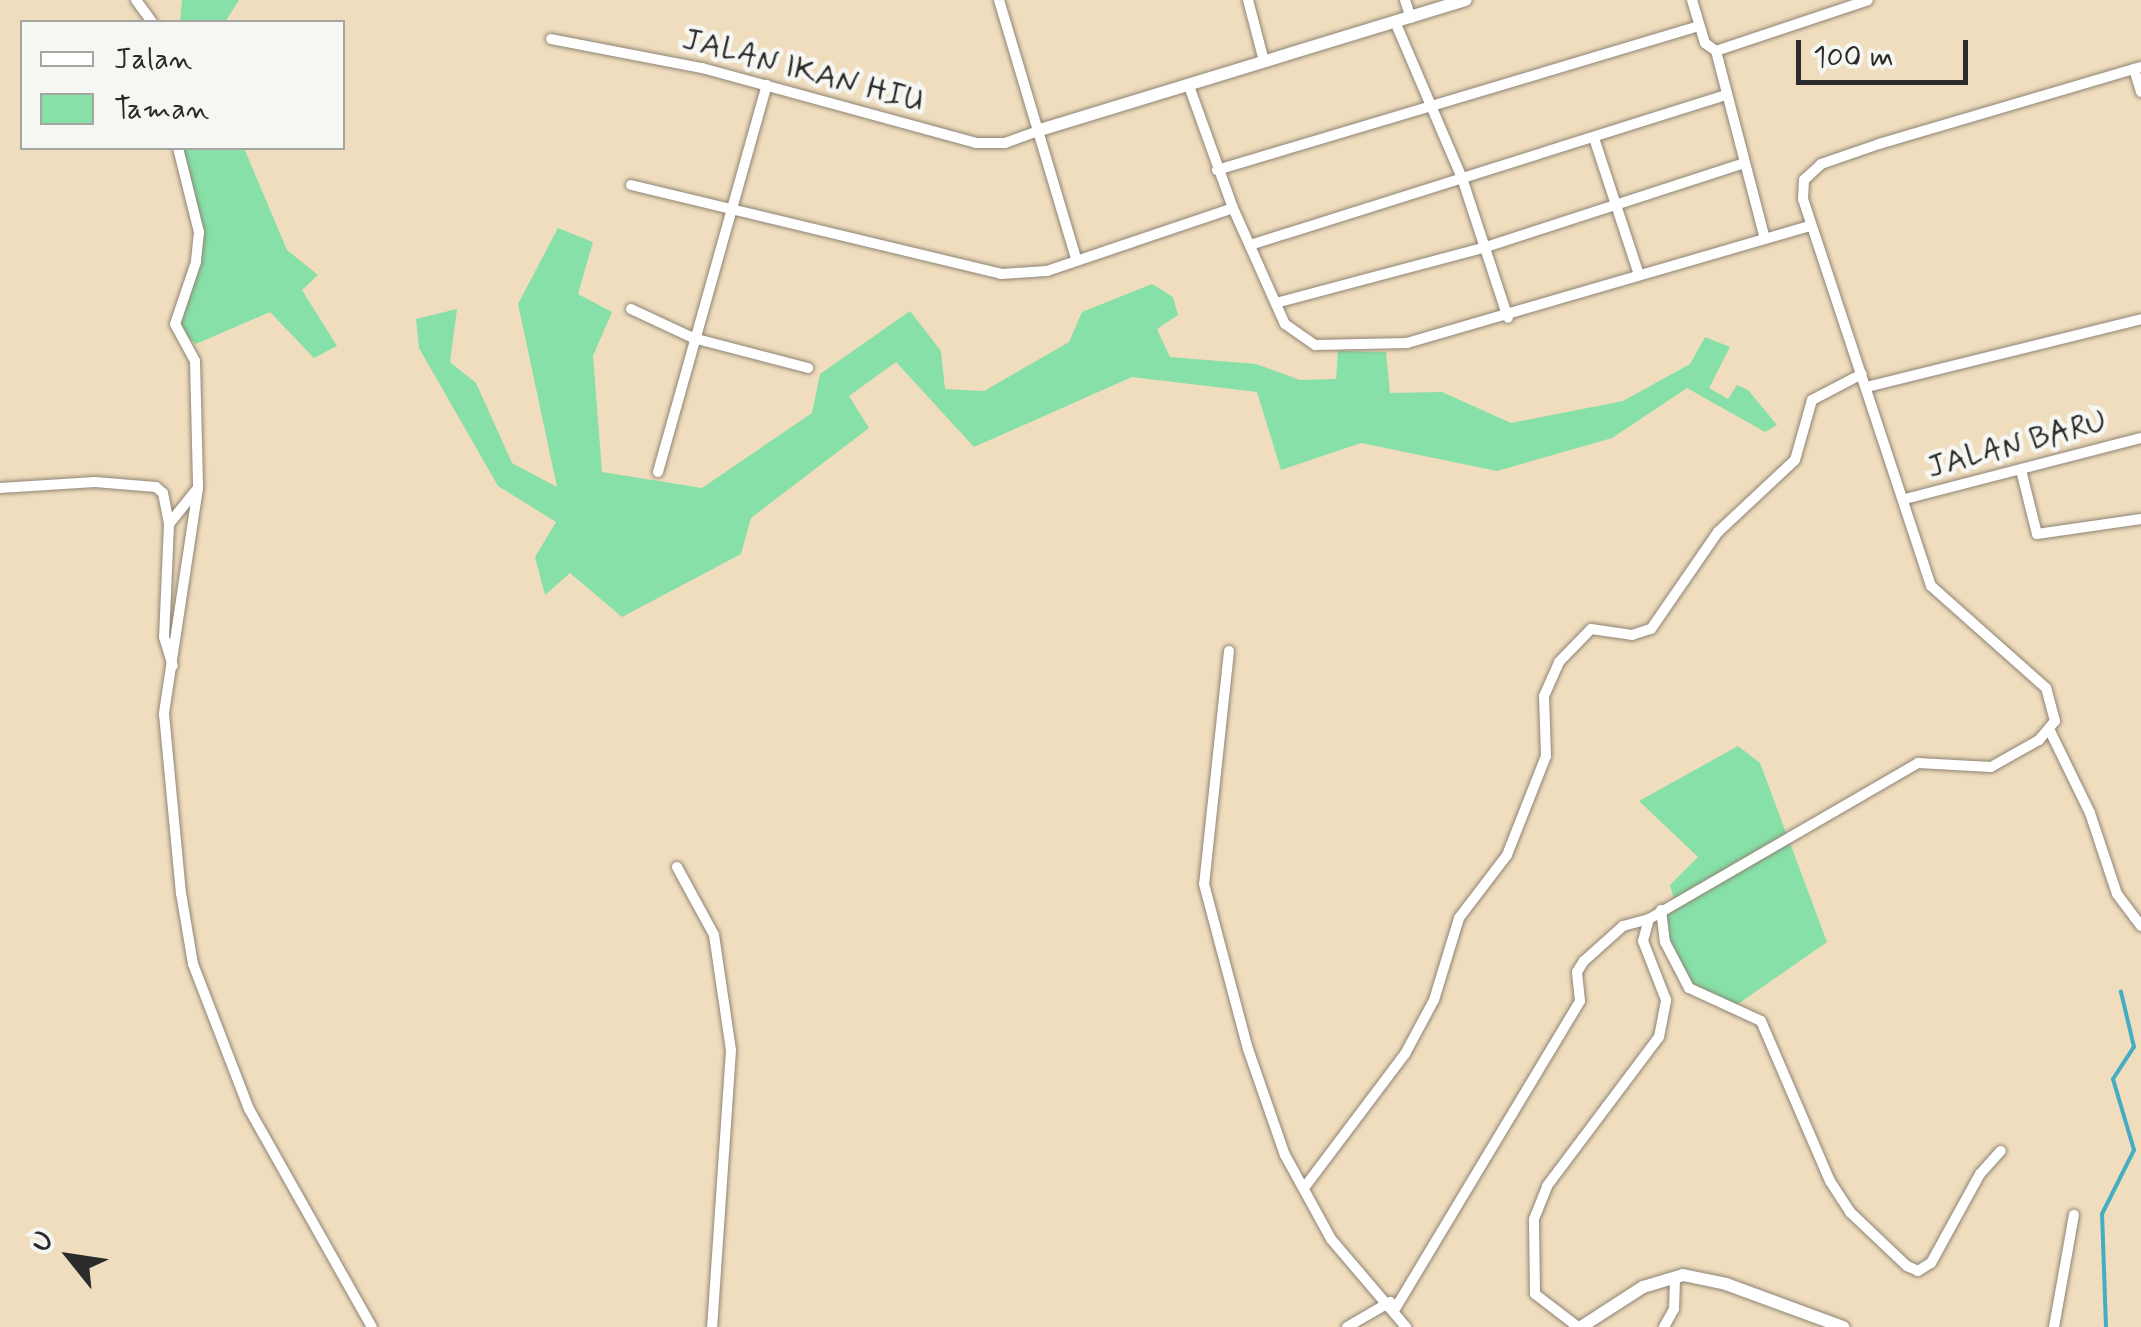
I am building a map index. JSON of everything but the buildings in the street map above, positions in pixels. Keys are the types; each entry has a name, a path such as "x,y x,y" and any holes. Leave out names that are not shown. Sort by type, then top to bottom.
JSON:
{"street":[{"path":"999,0 1076,259"},
{"path":"1248,0 1264,61"},
{"path":"1405,0 1411,18"},
{"path":"1040,130 1466,0"},
{"path":"1692,0 1699,26 1716,50 1765,239"},
{"path":"1716,50 1866,0"},
{"path":"1396,24 1428,107 1462,178 1508,318"},
{"path":"1217,170 1699,26"},
{"name":"JALAN IKAN HIU","path":"551,40 767,85 988,146 1040,130"},
{"path":"2141,92 2138,68 1821,164 1802,191 1931,586 2046,688 2055,710 2050,731 2118,894 2141,926"},
{"path":"658,472 728,211 767,85"},
{"path":"1188,86 1232,208 1285,324 1305,341 1349,348 1407,344 1508,318 1639,275 1811,226"},
{"path":"1250,245 1726,96"},
{"path":"1594,138 1639,275"},
{"path":"178,150 199,232 175,324 194,361 198,488 164,714 193,964 248,1109 372,1327"},
{"path":"1276,304 1486,246 1744,163"},
{"path":"632,184 728,211 1001,274 1047,271 1232,208"},
{"path":"631,309 693,338 808,368"},
{"path":"1867,387 2141,319"},
{"path":"1304,1188 1404,1054 1434,1000 1459,918 1507,855 1546,756 1544,696 1565,654 1591,629 1632,636 1651,628 1718,532 1795,460 1812,400 1862,374"},
{"name":"JALAN BARU","path":"1904,499 2141,438"},
{"path":"2020,470 2036,534 2141,520"},
{"path":"0,488 95,482 156,487 169,524 163,603 166,651 173,667"},
{"path":"169,524 198,488"},
{"path":"1229,651 1204,884 1248,1049 1286,1155 1331,1239 1406,1327"},
{"path":"1347,1327 1392,1306 1580,1001 1577,972 1584,960 1623,926 1649,919 1918,763 1991,768 2050,731"},
{"path":"677,867 714,935 731,1050 712,1327"},
{"path":"1661,910 1666,942 1689,988 1761,1022 1783,1082 1845,1206 1908,1266 1918,1270 1932,1262 1980,1174 2001,1151"},
{"path":"1649,919 1643,941 1666,1000 1659,1037 1547,1186 1534,1220 1535,1294 1580,1327 1633,1292 1675,1277 1726,1284 1842,1327"},
{"path":"2054,1327 2074,1214"},
{"path":"1664,1327 1674,1309 1675,1277"}],"green space":[{"path":"182,0 239,0 226,20 180,20"},
{"path":"180,150 245,150 287,250 318,275 302,290 337,346 314,358 270,312 196,344 180,330 177,319 200,234"},
{"path":"558,228 593,242 578,294 612,312 593,356 602,472 702,488 812,413 820,374 910,311 941,351 945,389 984,391 1069,342 1082,312 1152,284 1173,297 1178,315 1157,329 1170,357 1256,364 1300,380 1336,379 1338,351 1386,352 1390,393 1442,392 1511,423 1623,401 1690,364 1705,337 1730,347 1709,388 1728,399 1737,385 1748,390 1777,425 1765,432 1687,388 1612,438 1497,471 1361,443 1281,470 1257,392 1132,377 974,447 896,362 849,396 869,428 751,518 741,554 622,617 570,573 545,595 535,557 556,522 498,486 419,348 416,319 457,309 450,362 476,383 512,463 557,487 518,304"},
{"path":"1738,746 1760,763 1827,942 1738,1004 1707,999 1691,987 1665,936 1663,909 1675,902 1670,885 1698,857 1639,801"}],"waterway":[{"path":"2106,1327 2102,1214 2134,1150 2113,1079 2134,1047 2121,992"}]}
